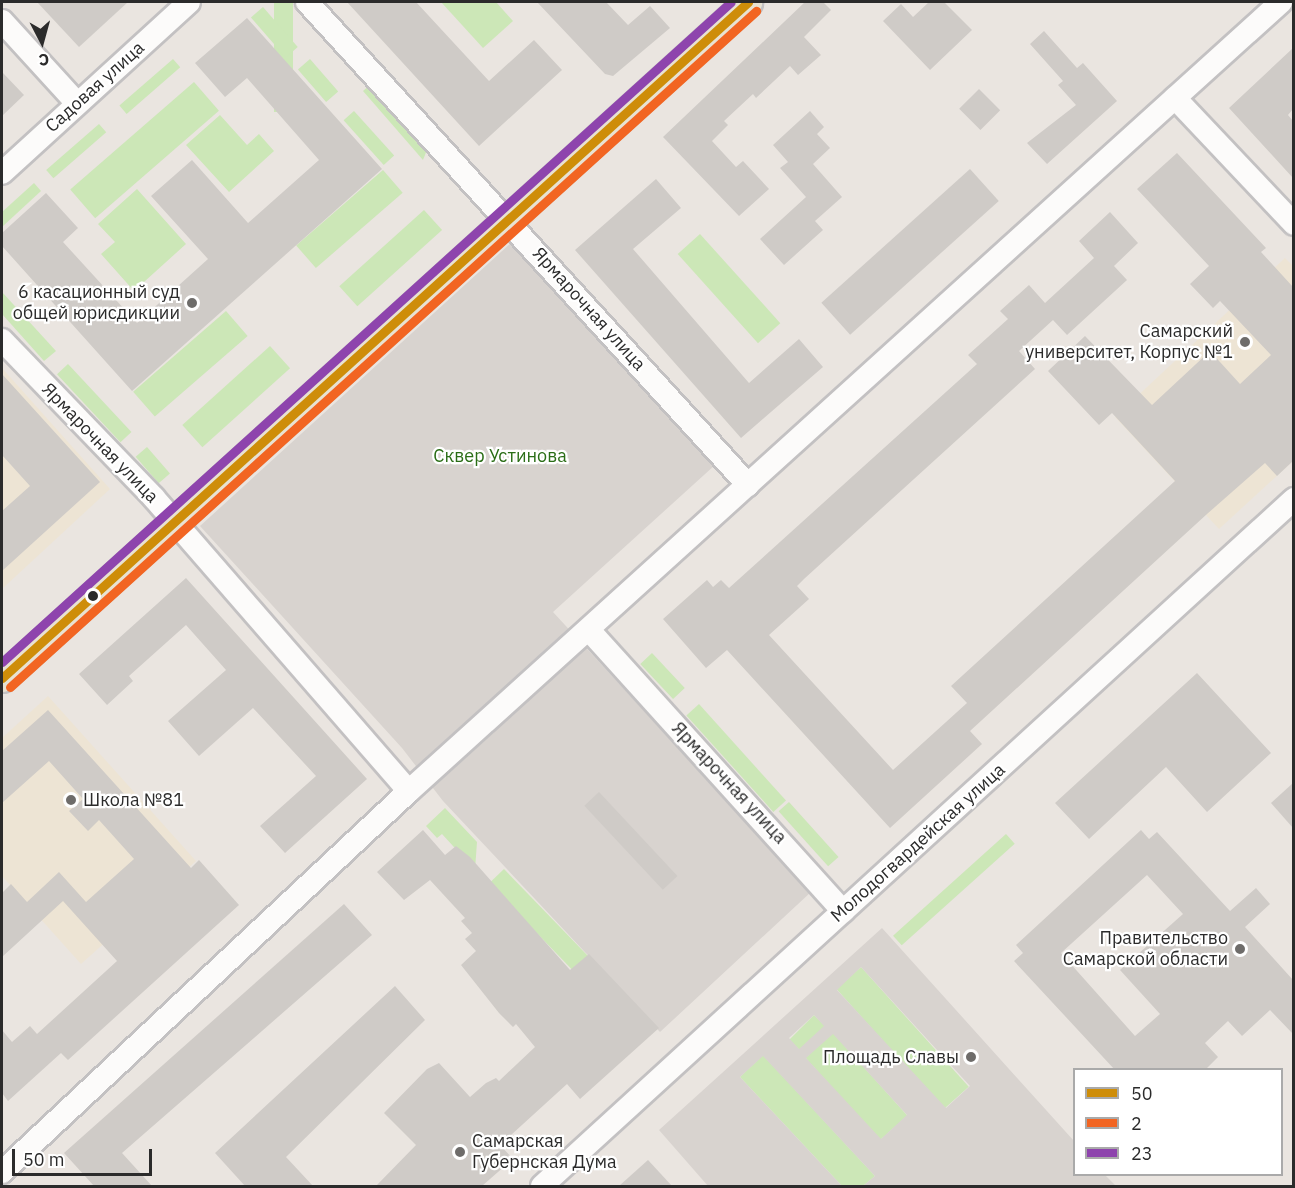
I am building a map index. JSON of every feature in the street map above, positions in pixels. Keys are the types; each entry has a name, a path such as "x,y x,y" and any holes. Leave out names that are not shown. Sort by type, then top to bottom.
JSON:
{"main road":[{"path":"2,678 173,520 748,2"}],"street":[{"name":"Садовая улица","path":"2,173 189,2"},
{"name":"Ярмарочная улица","path":"307,2 748,485"},
{"path":"6,1175 409,791 1281,2"},
{"path":"2,21 77,103"},
{"path":"1175,98 1293,224"},
{"name":"Ярмарочная улица","path":"2,340 173,520 409,791"},
{"name":"Молодогвардейская улица","path":"542,1186 1293,499"},
{"name":"Ярмарочная улица","path":"588,630 843,911"}],"shaded area":[{"name":"Сквер Устинова","path":"512,242 715,465 553,612 811,892 660,1032 443,801 402,748 200,526"},
{"name":"Самарский университет, Корпус №1","path":"1285,258 1293,266 1293,461 1219,529 1115,417"},
{"path":"2,368 110,489 2,589"},
{"name":"Школа №81","path":"48,696 196,861 81,964 2,876 2,738"},
{"name":"Площадь Славы","path":"882,928 1073,1140 1073,1176 1106,1176 1116,1186 863,1186 875,1176 763,1056 740,1077 842,1186 708,1186 659,1130","holes":["861,967 970,1086 946,1108 837,990","814,1015 824,1026 799,1049 789,1038","833,1034 907,1115 881,1139 806,1058"]}],"green space":[{"path":"274,2 293,2 293,112 274,112"},
{"path":"441,2 496,2 513,21 483,48"},
{"path":"263,7 298,47 286,57 251,17"},
{"path":"173,59 180,67 127,114 119,106"},
{"path":"310,59 338,91 326,102 298,69"},
{"path":"194,82 219,111 95,218 70,190"},
{"path":"373,82 429,145 423,160 363,91"},
{"path":"354,111 394,156 384,165 344,120"},
{"path":"220,115 247,145 259,134 274,151 229,192 186,145"},
{"path":"99,124 106,132 53,178 46,170"},
{"path":"383,170 403,193 316,268 296,245"},
{"path":"34,183 41,191 2,227 2,212"},
{"path":"137,189 186,244 134,291 101,254 115,242 98,224"},
{"path":"424,210 442,230 357,306 339,286"},
{"path":"700,234 780,323 758,343 678,254"},
{"path":"2,292 56,351 44,361 2,314"},
{"path":"226,311 248,336 155,417 133,392"},
{"path":"270,346 290,368 202,447 182,425"},
{"path":"68,364 131,432 120,442 57,374"},
{"path":"147,447 170,473 159,483 136,457"},
{"path":"652,653 685,688 673,699 640,664"},
{"path":"699,704 786,801 773,812 686,715"},
{"path":"789,802 839,857 828,866 779,811"},
{"path":"445,808 477,842 475,870 442,834 437,838 426,826"},
{"path":"1006,834 1015,844 902,945 893,936"},
{"path":"504,869 589,957 574,971 489,884"},
{"path":"861,967 969,1087 944,1109 836,989"},
{"path":"814,1015 825,1026 801,1051 789,1040"},
{"path":"833,1033 907,1115 880,1140 806,1058"},
{"path":"763,1055 875,1176 863,1186 842,1186 740,1077"}],"building":[{"path":"37,2 128,2 79,47"},
{"path":"347,2 416,2 489,81 534,40 562,70 479,146"},
{"path":"537,2 606,2 628,25 650,6 670,28 613,76 605,74"},
{"path":"805,2 823,2 831,10 804,37 821,55 798,75 790,66 756,98 753,94 724,121 728,125 712,141 736,167 743,161 769,189 739,216 663,137"},
{"path":"929,2 944,2 972,30 930,70 883,21 901,4 913,17"},
{"path":"247,18 382,169 132,391 2,246 2,233 46,193 78,228 63,242 137,323 208,259 151,196 192,160 248,223 319,160 247,78 225,97 195,63"},
{"path":"1044,31 1077,68 1083,63 1117,101 1047,164 1027,143 1076,105 1058,85 1063,81 1030,44"},
{"path":"1293,48 1293,109 1288,115 1293,121 1293,178 1229,108"},
{"path":"2,72 24,95 2,116"},
{"path":"979,89 1000,110 980,130 959,109"},
{"path":"810,111 824,127 817,134 830,148 813,164 842,197 815,221 823,230 784,265 760,239 806,197 780,168 788,162 773,145"},
{"path":"1177,153 1266,248 1261,252 1293,287 1293,461 1277,476 1265,463 1207,514 970,731 982,744 890,828 727,650 706,668 663,619 707,580 713,587 721,580 729,588 977,364 968,355 1008,319 1000,311 1029,285 1045,303 1094,258 1079,241 1110,212 1138,243 1114,266 1127,280 1067,335 1053,320 1019,351 1035,369 797,586 809,599 769,635 893,770 967,703 951,686 1175,481 1112,413 1099,425 1048,371 1085,336 1152,405 1210,351 1240,384 1271,355 1220,301 1213,308 1190,284 1209,266 1137,189"},
{"path":"970,169 999,201 850,335 821,303"},
{"path":"656,179 681,208 633,249 749,383 799,339 823,367 741,438 575,250"},
{"path":"2,374 100,482 2,571 2,511 30,486 2,455"},
{"path":"186,578 367,779 285,853 260,826 316,776 253,708 199,756 168,721 226,670 186,625 129,676 133,681 107,705 79,674"},
{"path":"1197,673 1271,753 1207,812 1166,767 1089,839 1055,803"},
{"path":"48,710 191,868 199,860 239,905 68,1060 61,1053 8,1101 2,1093 2,1030 12,1042 30,1026 37,1034 117,961 63,901 2,957 2,893 11,884 27,902 59,872 86,902 134,859 99,820 88,831 69,811 83,799 49,761 2,803 2,751"},
{"path":"1293,783 1293,828 1271,803"},
{"path":"599,792 677,876 663,890 584,806"},
{"path":"423,830 445,855 456,846 470,857 570,970 589,954 659,1028 580,1099 567,1084 500,1145 513,1159 482,1186 376,1186 416,1145 384,1113 427,1069 439,1063 470,1097 486,1083 496,1078 499,1081 535,1047 516,1024 513,1027 499,1013 461,965 476,951 465,939 472,933 461,921 465,918 430,880 404,900 377,872"},
{"name":"Правительство Самарской области","path":"1141,830 1149,839 1157,832 1230,911 1256,888 1270,904 1245,927 1293,980 1293,1034 1270,1010 1242,1036 1228,1021 1205,1043 1218,1057 1207,1068 1113,1068 1014,961 1023,953 1016,945","holes":["1147,875 1183,914 1120,970 1160,1014 1135,1036 1061,953"]},
{"path":"344,904 372,935 122,1153 152,1186 94,1186 64,1153"},
{"path":"395,986 425,1020 286,1157 313,1186 245,1186 215,1153"},
{"path":"648,1160 672,1186 619,1186"}],"transit line":[{"name":"23","path":"2,662 731,2"},
{"name":"50","path":"2,678 748,2"},
{"name":"2","path":"10,687 756,11"}],"place":[{"name":"6 касационный суд общей юрисдикции","path":"192,303"},
{"name":"Самарский университет, Корпус №1","path":"1245,342"},
{"name":"Школа №81","path":"71,800"},
{"name":"Правительство Самарской области","path":"1240,949"},
{"name":"Площадь Славы","path":"971,1057"},
{"name":"Самарская Губернская Дума","path":"460,1152"}]}
